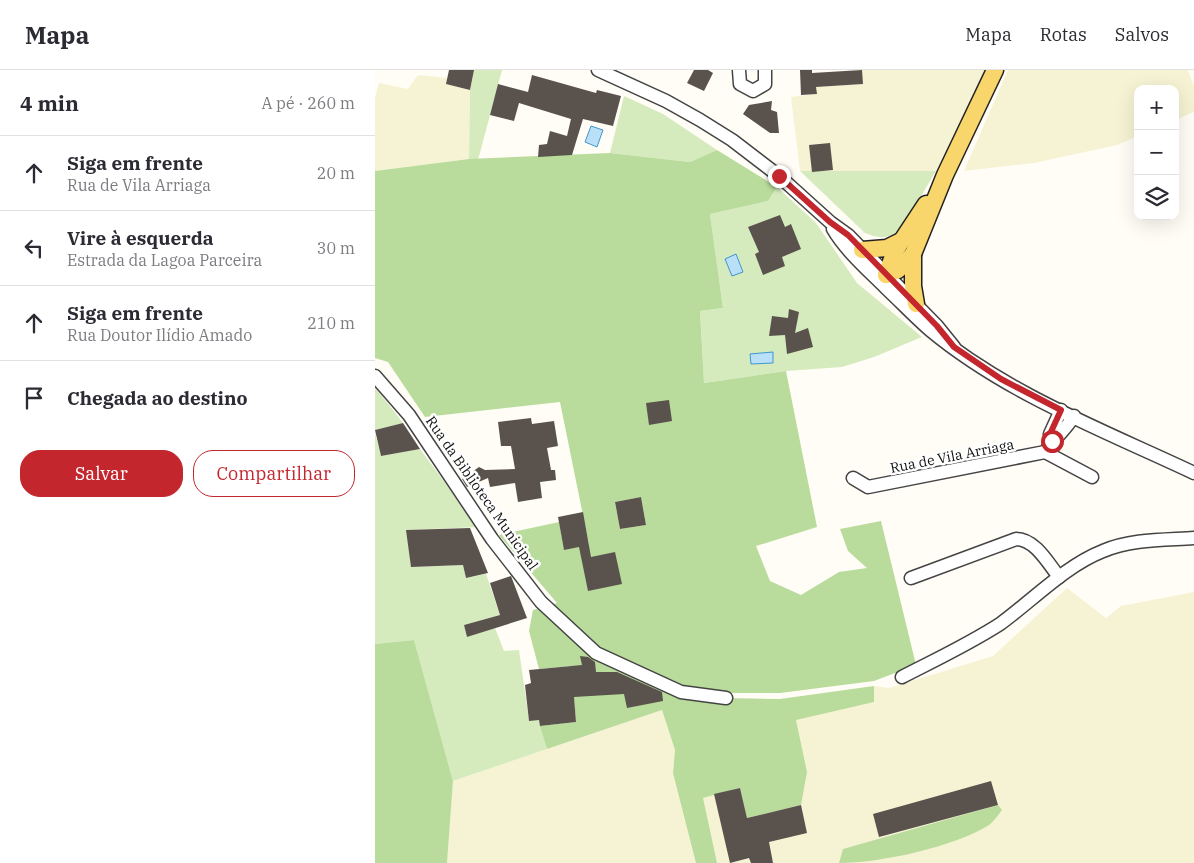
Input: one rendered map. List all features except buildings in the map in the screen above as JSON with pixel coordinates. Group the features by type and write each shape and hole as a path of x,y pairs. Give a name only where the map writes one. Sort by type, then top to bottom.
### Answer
{"main road":[{"path":"883,278 898,270 913,254 945,175 995,70"},
{"path":"883,278 901,241 945,175"},
{"path":"862,250 887,248 901,241"},
{"path":"913,254 913,286 916,304"}],"street":[{"path":"598,70 666,101 731,140 779,176 830,222 848,235 883,278 931,331 954,347 1018,389 1194,473"},
{"path":"739,70 740,84 753,91 765,84 765,70"},
{"path":"830,222 840,240 916,304 954,347"},
{"name":"Rua da Biblioteca Municipal","path":"375,376 409,414 492,539 541,602 596,653 681,692 726,698"},
{"path":"1052,441 1050,434 1061,410"},
{"path":"1074,416 1045,452 1092,477"},
{"name":"Rua de Vila Arriaga","path":"853,478 869,487 1045,452"},
{"path":"902,676 944,656 999,624 1059,577 1103,551 1137,542 1194,538"},
{"path":"911,578 1016,539 1026,539 1033,545 1059,577"}],"shaded area":[{"path":"862,70 985,70 936,171 800,171 791,97 816,94 816,87 862,84"},
{"path":"1008,70 1188,70 1194,86 1194,112 1179,118 1179,85 1134,85 1134,138 1117,145 1034,163 964,171"},
{"path":"418,75 448,78 447,84 470,90 469,159 375,171 375,98 379,83 408,89"},
{"path":"1067,588 1106,618 1121,606 1194,592 1194,863 447,863 453,781 662,710 675,750 673,773 703,798 807,772 795,719 874,702 874,686 889,688 993,656"}],"green space":[{"path":"474,70 502,70 478,160 469,159 470,90"},
{"path":"624,96 663,114 717,150 690,162 610,153"},
{"path":"717,150 777,187 768,201 710,214 723,308 700,311 704,383 786,371 817,527 756,546 770,581 801,595 839,572 867,568 848,551 840,529 881,521 916,665 874,681 780,693 726,693 686,686 677,694 726,698 780,699 874,686 874,702 796,720 807,772 801,805 747,818 740,788 703,798 717,863 696,863 673,773 675,750 662,710 547,749 540,726 576,722 571,666 539,669 529,631 533,610 557,603 499,535 559,522 564,549 589,545 560,402 425,417 388,362 375,358 375,171 469,159 610,153 690,162","holes":["641,497 646,525 620,529 615,502"]},
{"path":"800,171 936,171 900,228 891,235 876,237 865,233"},
{"path":"777,187 816,223 857,283 922,337 874,357 842,367 786,371 704,383 700,311 723,308 710,214 768,201"},
{"path":"375,387 403,423 375,430"},
{"path":"375,433 381,456 420,449 478,527 408,530 411,567 463,565 466,578 486,574 500,615 464,625 467,637 495,628 504,651 519,650 529,720 539,720 547,749 453,781 414,640 375,644"},
{"path":"414,640 453,781 447,863 375,863 375,644"},
{"path":"998,805 1002,810 989,825 957,840 895,857 839,863 843,849"}],"water":[{"path":"591,126 603,130 597,147 585,142"},
{"path":"736,254 743,272 732,276 725,259"},
{"path":"773,352 773,363 751,364 750,354"}],"route":[{"path":"779,176 806,198 830,222 848,235 937,326 954,347 1001,379 1061,410 1050,434 1052,441"}]}
